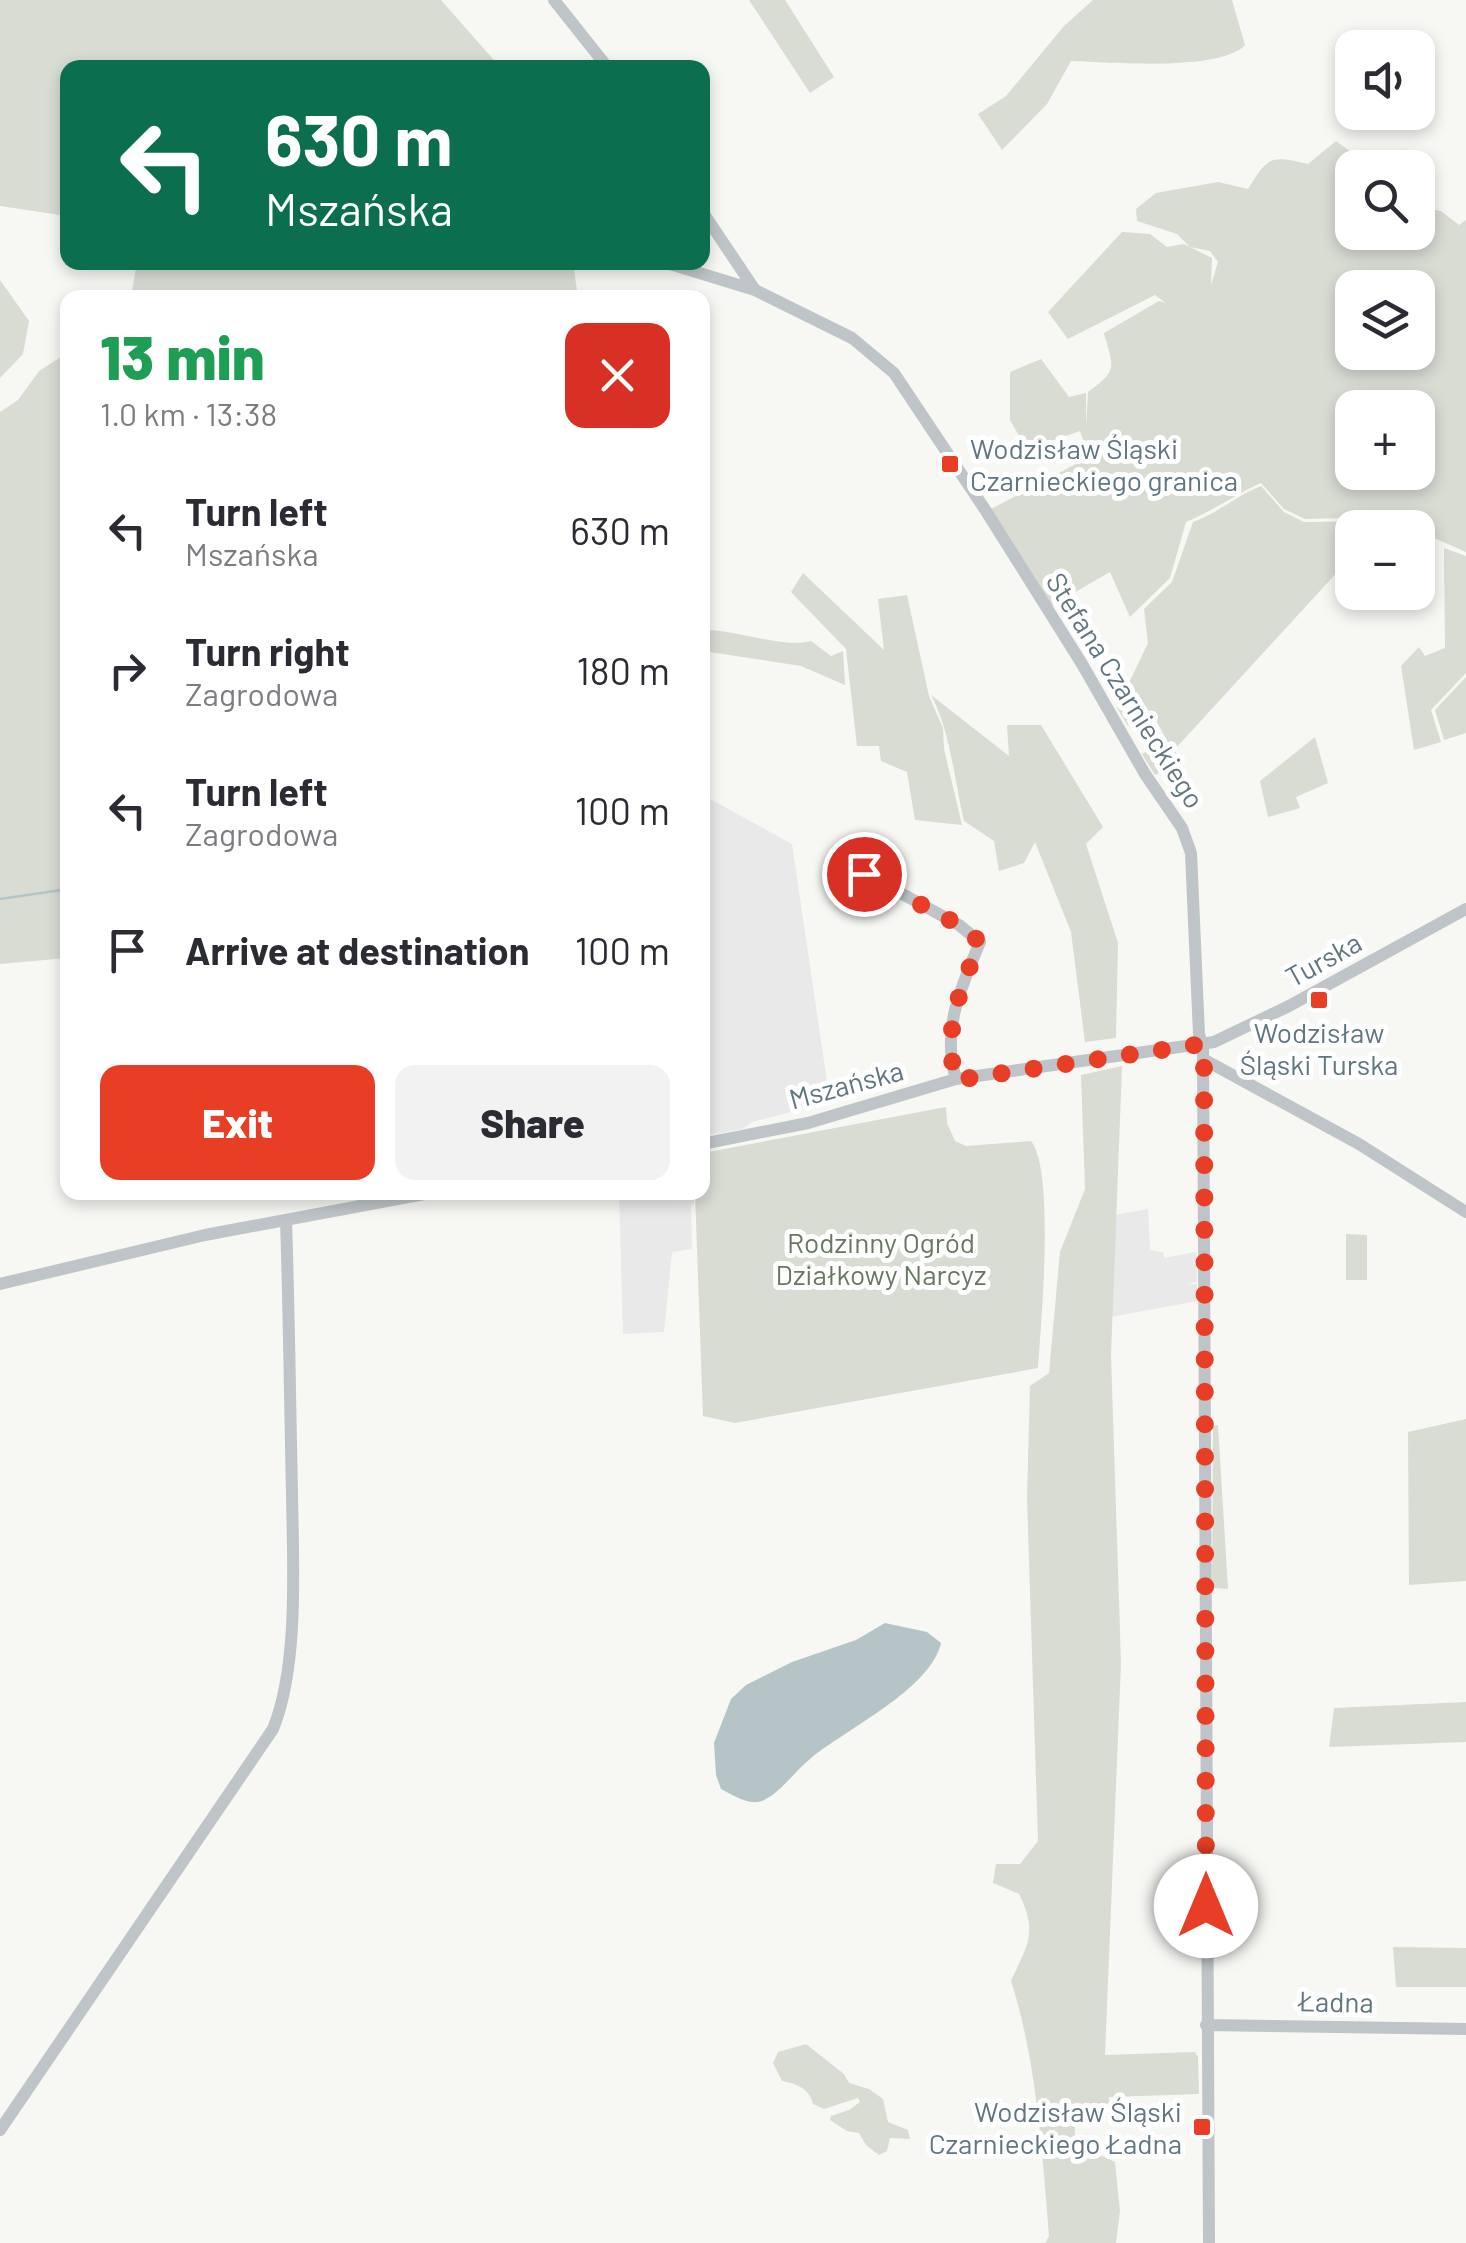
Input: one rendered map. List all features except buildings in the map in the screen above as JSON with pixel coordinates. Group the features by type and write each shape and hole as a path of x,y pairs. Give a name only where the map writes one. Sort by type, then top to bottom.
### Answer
{"street":[{"path":"554,0 602,60"},
{"path":"710,223 755,290"},
{"path":"690,270 755,290"},
{"name":"Stefana Czarnieckiego","path":"755,290 871,350 904,385 1109,708 1182,828 1190,852 1202,1052 1208,2243"},
{"path":"864,874 959,925 980,942 956,1001 949,1034 956,1080"},
{"name":"Turska","path":"1181,1048 1202,1052 1466,909"},
{"name":"Mszańska","path":"710,1142 808,1123 956,1080 1181,1048"},
{"path":"1202,1052 1466,1212"},
{"path":"0,1284 205,1235 392,1200"},
{"path":"0,2130 273,1729 280,1712 287,1674 292,1595 286,1220"},
{"name":"Ładna","path":"1206,2025 1466,2029"}],"shaded area":[{"path":"710,799 792,844 830,1102 752,1122 742,1129 710,1135"},
{"path":"619,1200 694,1200 692,1249 672,1252 664,1332 623,1334"},
{"path":"1148,1209 1150,1250 1163,1252 1164,1258 1196,1252 1197,1282 1187,1284 1197,1284 1197,1301 1111,1317 1114,1215"},
{"path":"885,1623 927,1632 941,1643 921,1677 810,1759 764,1800 747,1801 721,1789 714,1743 731,1699 746,1685 792,1662 856,1640"}],"green space":[{"path":"0,0 441,0 494,60 60,60 60,215 0,206"},
{"path":"749,0 785,0 834,77 810,93"},
{"path":"1093,0 1232,0 1245,45 1232,53 1189,62 1071,61 1047,104 1002,150 978,114 1006,96 1064,26"},
{"path":"1336,141 1348,150 1335,150 1335,250 1435,250 1435,210 1459,225 1466,220 1466,552 1435,538 1435,510 1335,510 1335,518 1305,519 1284,509 1261,483 1186,522 1170,578 1130,617 1110,572 1051,606 991,509 1089,457 1080,431 1027,450 1010,420 1010,372 1041,359 1069,397 1086,393 1086,427 1088,392 1105,378 1111,367 1104,333 1159,301 1166,303 1155,295 1068,339 1048,312 1122,232 1150,234 1167,247 1190,247 1177,234 1137,221 1136,209 1156,193 1218,182 1248,189 1266,164 1286,159 1308,164","holes":["1190,247 1210,251 1218,262 1211,285 1212,258"]},
{"path":"136,270 574,270 577,290 132,290"},
{"path":"0,280 29,321 23,354 0,378"},
{"path":"60,358 60,959 0,964 0,412 18,400 39,371"},
{"path":"1261,486 1284,512 1304,522 1335,522 1335,575 1175,749 1179,764 1155,775 1142,754 1166,739 1152,712 1128,726 1117,708 1148,643 1144,609 1172,582 1193,522"},
{"path":"1444,548 1466,556 1466,673 1431,710 1441,742 1414,750 1401,666 1419,647 1425,656 1445,648"},
{"path":"803,573 884,650 878,599 907,595 929,696 943,728 944,749 962,825 915,820 907,772 881,761 879,746 857,746 846,649 791,592"},
{"path":"710,630 786,643 811,641 831,656 843,651 845,685 801,666 710,652"},
{"path":"1466,677 1466,733 1444,740 1435,710"},
{"path":"931,695 1009,756 1007,725 1041,725 1103,827 1086,844 1118,943 1116,1038 1085,1042 1071,932 1035,842 1024,863 999,871 994,841 964,821 948,740"},
{"path":"1315,737 1328,783 1296,797 1300,808 1268,817 1260,781"},
{"path":"1122,1066 1111,1355 1121,1663 1105,2055 1195,2052 1199,2094 1109,2097 1110,2117 1075,2120 1075,2144 1115,2162 1120,2211 1116,2243 1045,2243 1049,2236 1037,2107 1027,2043 1011,1981 1026,1947 1028,1918 1019,1894 993,1883 996,1864 1020,1864 1038,1841 1027,1498 1030,1386 1049,1373 1060,1252 1085,1189 1081,1075"},
{"name":"Rodzinny Ogród Działkowy Narcyz","path":"946,1107 947,1123 955,1141 966,1146 1031,1141 1043,1183 1045,1214 1038,1368 735,1423 703,1416 695,1200 710,1200 710,1152"},
{"path":"1346,1234 1367,1235 1367,1280 1346,1280"},
{"path":"1466,1419 1466,1581 1409,1585 1408,1432"},
{"path":"1218,1425 1228,1589 1212,1588 1213,1426"},
{"path":"1466,1702 1466,1742 1329,1747 1334,1708"},
{"path":"1393,1947 1466,1948 1466,1987 1396,1987"},
{"path":"806,2044 844,2074 849,2083 869,2089 883,2099 888,2122 908,2130 910,2139 890,2138 887,2151 879,2155 859,2133 847,2131 830,2120 860,2102 858,2098 824,2109 813,2104 802,2088 782,2081 773,2063 778,2052"}],"waterway":[{"path":"0,899 60,890"}],"place":[{"name":"Wodzisław Śląski Czarnieckiego granica","path":"950,464"},
{"name":"Wodzisław Śląski Turska","path":"1319,1000"},
{"name":"Wodzisław Śląski Czarnieckiego Ładna","path":"1202,2127"}],"route":[{"path":"864,874 959,925 980,942 956,1001 949,1034 956,1080 1202,1044 1204,1049 1206,1906"}]}
